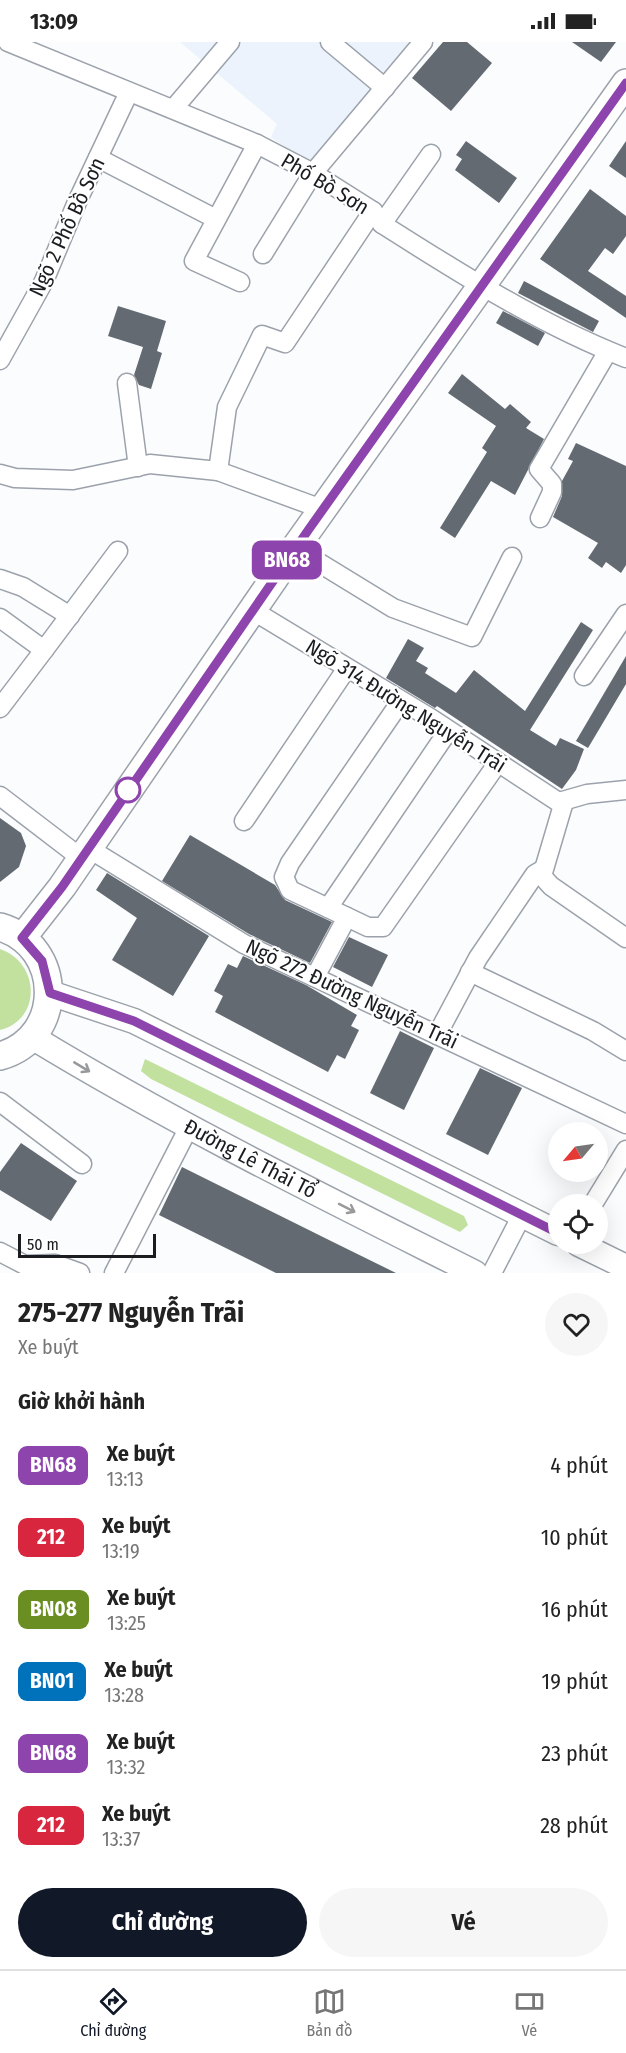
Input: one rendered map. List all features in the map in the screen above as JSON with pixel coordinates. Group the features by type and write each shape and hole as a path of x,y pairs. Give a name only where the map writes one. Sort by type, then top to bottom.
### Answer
{"highway":[{"path":"0,1056 18,1049 32,1037 45,1017 50,993 42,961 11,933 85,853 322,509 626,83"}],"main road":[{"path":"50,993 134,1021 548,1228"},
{"name":"Đường Lê Thái Tổ","path":"32,1037 120,1091 475,1273"},
{"path":"599,1254 626,1267"}],"street":[{"name":"Phố Bồ Sơn","path":"8,42 37,47 129,92 174,108 257,144 313,173 481,287 626,358"},
{"path":"174,108 230,42"},
{"path":"330,42 385,88"},
{"path":"263,254 313,173 423,42"},
{"name":"Ngõ 2 Phố Bồ Sơn","path":"0,360 44,281 129,92"},
{"path":"240,282 194,261 257,144"},
{"path":"218,471 227,407 262,335 285,343 378,217 431,154"},
{"path":"98,158 216,219"},
{"path":"540,518 552,492 552,484 539,469 608,351"},
{"path":"127,383 138,467"},
{"path":"0,474 15,478 73,480 150,464 218,471 322,509"},
{"path":"295,548 393,608 472,637 512,557"},
{"path":"0,708 118,551"},
{"path":"0,579 23,587 70,616"},
{"name":"Ngõ 314 Đường Nguyễn Trãi","path":"252,610 401,701 559,802"},
{"path":"584,676 626,614"},
{"path":"0,618 44,650"},
{"path":"244,821 347,668"},
{"path":"401,701 290,863 284,877 290,890 368,927 383,927 497,764"},
{"path":"328,908 448,731"},
{"path":"626,790 587,794 559,802 564,809 542,870 542,876 551,886 626,938"},
{"name":"Ngõ 272 Đường Nguyễn Trãi","path":"0,796 85,853 244,944 626,1124"},
{"path":"437,1035 470,972 532,878 542,870"},
{"path":"315,977 347,917"},
{"path":"470,972 593,1031 626,1051"},
{"path":"0,1102 82,1164"},
{"path":"114,1273 189,1127"},
{"path":"599,1194 626,1150"},
{"path":"492,1273 522,1215"},
{"path":"0,1252 25,1265 55,1264 80,1273"}],"shaded area":[{"path":"180,42 414,42 310,165 271,137 277,124"}],"green space":[{"path":"0,949 13,956 22,966 31,990 24,1015 14,1024 0,1030"},
{"path":"145,1059 464,1216 468,1225 460,1232 151,1079 141,1071"}],"building":[{"path":"443,42 467,42 492,63 451,111 412,78"},
{"path":"572,42 616,42 601,62"},
{"path":"466,141 517,178 499,203 455,170 462,159 456,155"},
{"path":"626,141 626,178 609,166"},
{"path":"590,189 626,216 626,236 613,254 605,248 588,271 626,296 626,318 540,259"},
{"path":"524,281 599,321 593,332 518,293"},
{"path":"118,306 166,321 157,351 162,353 151,389 139,385 134,375 143,347 108,336"},
{"path":"503,311 545,333 538,346 496,323"},
{"path":"462,374 505,409 510,404 531,422 526,428 544,439 515,495 491,481 455,538 440,528 487,452 482,448 496,426 448,393"},
{"path":"576,443 626,466 626,565 621,573 606,562 602,568 588,558 598,543 553,517 562,496 562,481 573,461 568,459"},
{"path":"581,622 593,630 530,730 556,746 560,738 584,749 576,770 562,789 437,706 435,708 386,678 408,639 424,648 416,661 428,668 425,673 456,693 474,670 525,711"},
{"path":"626,656 626,684 588,748 576,741"},
{"path":"0,818 21,833 26,846 19,867 0,882"},
{"path":"190,835 275,885 285,900 332,922 310,963 249,934 162,881"},
{"path":"107,873 209,936 173,996 112,960 137,918 96,890"},
{"path":"349,937 388,955 372,987 333,967"},
{"path":"243,956 306,985 357,1015 351,1026 359,1030 345,1059 337,1055 328,1072 215,1012 223,996 214,991 228,964 237,968"},
{"path":"400,1031 434,1048 404,1110 370,1093"},
{"path":"480,1068 522,1088 488,1155 446,1134"},
{"path":"21,1143 77,1181 51,1221 0,1190 0,1172"},
{"path":"182,1167 396,1273 276,1273 159,1215"}],"bus line":[{"name":"BN68","path":"548,1228 134,1021 50,993 47,974 40,956 22,938 62,887 309,529 626,83"}]}
